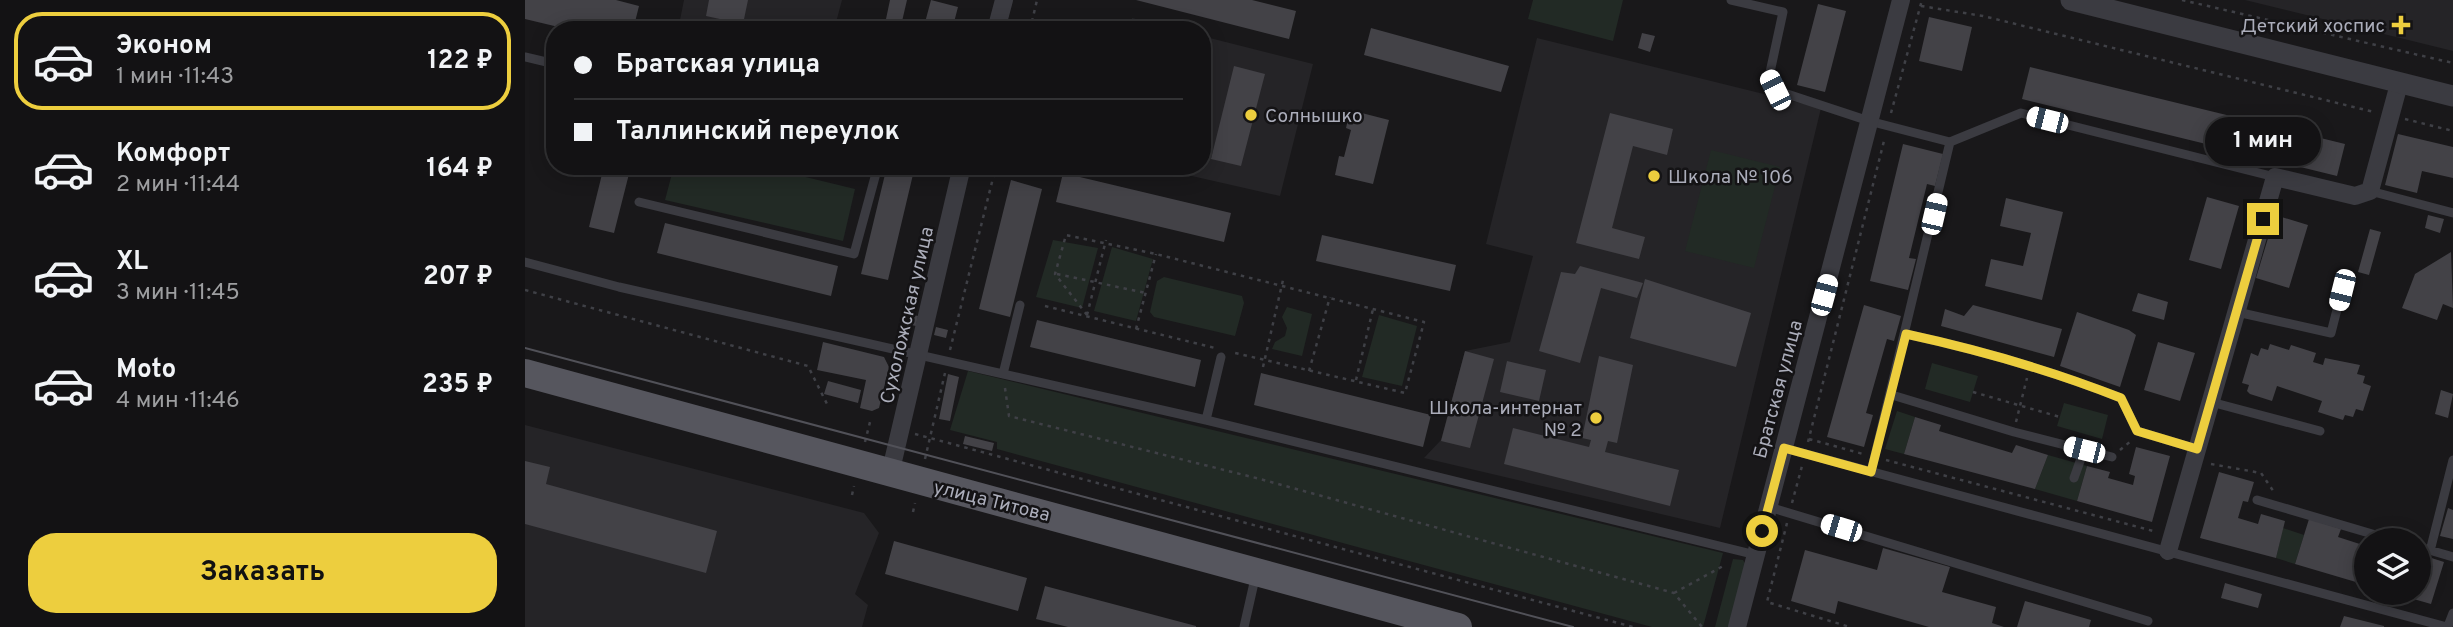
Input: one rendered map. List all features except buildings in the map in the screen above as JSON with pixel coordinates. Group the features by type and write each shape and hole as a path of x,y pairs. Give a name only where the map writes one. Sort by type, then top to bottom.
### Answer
{"main road":[{"name":"улица Титова","path":"525,373 1441,625"}],"street":[{"path":"998,21 1004,0"},
{"path":"2071,0 2453,96"},
{"name":"Братская улица","path":"1737,627 1901,1"},
{"path":"2170,544 2275,177 2355,196 2370,191 2399,84"},
{"name":"Сухоложская улица","path":"890,474 960,175"}],"lane":[{"path":"1731,0 1783,12 1769,77 1775,90 1870,121 1950,142 2021,113 2275,177"},
{"path":"525,57 546,62"},
{"path":"1871,472 1892,395 1950,142"},
{"path":"639,202 854,254 876,175"},
{"path":"2370,191 2453,213"},
{"path":"525,262 619,287 1206,420 1756,555"},
{"path":"2237,312 2331,333 2342,290"},
{"path":"1003,374 1020,305"},
{"path":"1906,334 2031,365 2121,398 2137,431 2195,455"},
{"path":"1206,420 1221,357"},
{"path":"1892,395 2014,432 2112,457"},
{"path":"2211,402 2320,431"},
{"path":"1784,448 1871,472 2170,544 2448,627 2453,613"},
{"path":"2074,478 2084,450"},
{"path":"2431,547 2453,460"},
{"path":"2257,500 2354,529"},
{"path":"1769,507 2148,621"},
{"path":"2431,551 2453,557"},
{"path":"1244,627 1256,572"}],"path":[{"path":"1032,21 1037,0"},
{"path":"1850,627 1767,601 1922,0"},
{"path":"2182,0 2453,63"},
{"path":"1901,1 1983,16 2453,131"},
{"path":"913,512 947,361 994,175"},
{"path":"1055,274 1066,235 1156,254 1424,323 1405,393"},
{"path":"1055,274 1087,315 1105,242"},
{"path":"1136,329 1156,254"},
{"path":"1055,274 1146,293"},
{"path":"1263,367 1283,280"},
{"path":"525,290 809,366 829,408"},
{"path":"1309,371 1330,297"},
{"path":"1355,382 1373,309"},
{"path":"2014,432 2031,365"},
{"path":"1003,374 1009,416 1260,479 1674,593 1702,627"},
{"path":"1973,393 2060,417"},
{"path":"2112,457 2137,431"},
{"path":"930,438 1633,627"},
{"path":"1809,439 2170,544"},
{"path":"2195,455 2260,474 2285,508"},
{"path":"1674,593 1725,565"}],"shaded area":[{"path":"684,0 842,0 836,21 680,21"},
{"path":"1533,0 1623,0 1613,41 1528,19"},
{"name":"Детский хоспис","path":"2245,0 2453,0 2453,51"},
{"name":"Солнышко","path":"1211,38 1313,64 1280,196 1188,175 1211,175"},
{"name":"Школа № 106","path":"1537,38 1821,108 1720,528 1424,458 1441,440 1465,351 1510,342 1533,256 1486,244"},
{"path":"1711,150 1780,167 1754,268 1685,251"},
{"path":"672,175 797,175 855,189 843,241 665,200"},
{"path":"1053,240 1098,248 1082,308 1036,297"},
{"path":"1112,247 1153,259 1136,321 1094,311"},
{"path":"1164,277 1242,296 1244,303 1235,336 1154,317 1150,312 1157,281"},
{"path":"1287,307 1312,314 1302,356 1272,349 1275,342 1285,336 1287,328 1282,317"},
{"path":"1379,315 1417,326 1402,386 1362,377"},
{"path":"1932,363 1978,376 1970,402 1925,389"},
{"path":"968,371 1723,553 1703,627 1652,627 997,449 997,442 950,430"},
{"path":"2064,403 2108,415 2102,439 2057,426"},
{"path":"1897,411 1915,417 1904,454 1885,449"},
{"path":"525,425 864,513 879,533 855,594 868,605 862,627 525,627"},
{"path":"2048,455 2087,466 2077,501 2035,489"},
{"path":"2283,528 2304,535 2295,564 2276,558"},
{"path":"1733,559 1743,560 1748,568 1731,627 1715,627"}],"tram line":[{"path":"525,348 1573,627"}],"place":[{"name":"Детский хоспис","path":"2401,25"},
{"name":"Солнышко","path":"1251,115"},
{"name":"Школа № 106","path":"1654,176"},
{"name":"Школа-интернат № 2","path":"1596,418"}],"route":[{"path":"1762,531 1784,448 1871,472 1906,334 1971,348 2052,371 2121,398 2137,431 2197,449 2263,219"}]}
